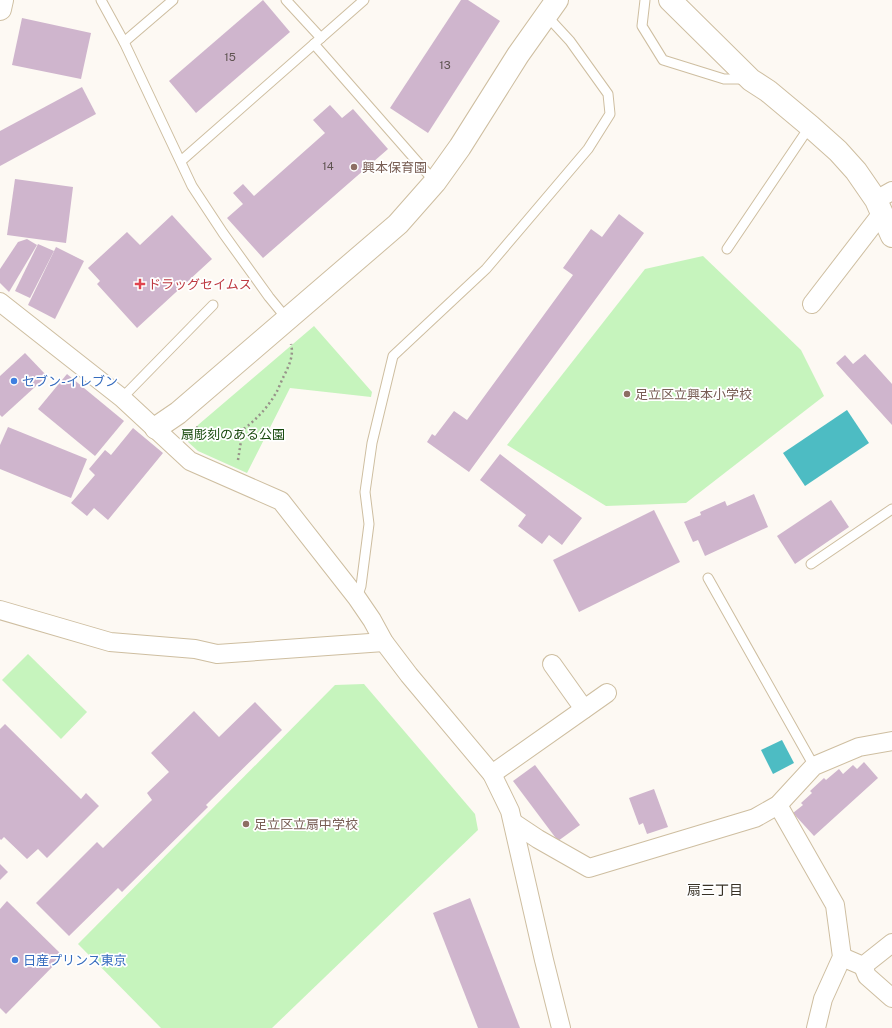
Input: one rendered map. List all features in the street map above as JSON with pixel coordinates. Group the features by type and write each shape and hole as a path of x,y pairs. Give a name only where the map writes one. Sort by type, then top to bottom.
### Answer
{"street":[{"path":"0,9 2,0"},
{"path":"679,6 751,80 768,91 838,151 883,201 892,236"},
{"path":"156,428 178,413 398,224 435,182 460,147 518,54 552,8"},
{"path":"812,304 883,201"},
{"path":"0,302 122,398 190,460 281,502 356,598 372,620 384,642 409,675 492,774 510,811 561,1028"},
{"path":"0,610 110,642 195,649 217,654 384,642"},
{"path":"552,664 584,709"},
{"path":"492,774 607,693"},
{"path":"514,824 589,868 755,818 778,805 814,766 859,746 892,741"},
{"path":"778,805 835,905 842,957 823,999 816,1028"},
{"path":"863,966 892,943"},
{"path":"842,957 863,966 867,976 892,998"}],"lane":[{"path":"101,0 124,42 192,186 223,233 269,297 287,319"},
{"path":"124,42 173,0"},
{"path":"286,0 317,41 435,182"},
{"path":"181,161 364,0"},
{"path":"645,0 642,26 663,60 724,79 751,80"},
{"path":"356,598 361,586 369,524 365,492 372,443 393,356 486,269 588,148 610,114 608,94 570,41 552,8"},
{"path":"727,249 810,126"},
{"path":"122,398 213,305"},
{"path":"811,564 892,509"},
{"path":"708,578 814,766"}],"path":[{"path":"192,424 210,434 238,433 250,426 276,393 291,361 293,349 291,342"},
{"path":"237,465 240,456 241,441 238,433"}],"green space":[{"path":"703,256 801,350 824,396 686,503 606,506 507,445 645,269"},
{"name":"扇彫刻のある公園","path":"314,326 372,392 371,397 290,388 247,473 198,451 188,442 198,425"},
{"path":"28,654 87,712 61,739 2,680"},
{"path":"364,684 475,814 478,830 272,1028 161,1028 78,944 335,685"}],"water":[{"path":"847,410 869,443 805,486 783,453"},
{"path":"782,740 794,763 773,774 761,750"}],"building":[{"path":"263,0 290,32 196,113 169,81"},
{"path":"461,0 468,0 500,21 428,133 390,108"},
{"path":"22,18 91,33 81,79 12,65"},
{"path":"82,87 96,114 0,166 0,131"},
{"path":"330,105 342,118 353,109 388,149 263,258 227,218 243,204 233,193 243,184 254,196 325,133 313,120"},
{"path":"15,179 73,187 66,243 7,235"},
{"path":"619,214 644,233 469,472 427,442 432,434 435,436 454,411 467,420 573,275 563,268 591,229 602,237"},
{"path":"172,215 212,259 137,328 97,284 100,281 88,268 127,232 140,245"},
{"path":"27,239 37,245 9,292 0,283 0,269 18,242"},
{"path":"38,244 54,251 30,298 15,291"},
{"path":"56,247 84,261 55,319 28,305"},
{"path":"25,353 47,376 2,417 0,415 0,376"},
{"path":"865,354 892,384 892,425 836,363 845,355 853,364"},
{"path":"67,374 124,421 95,456 38,409"},
{"path":"8,427 87,459 71,498 0,469 0,445"},
{"path":"133,428 163,453 108,520 94,508 87,516 71,503 95,475 89,469 105,450 111,455"},
{"path":"500,454 582,518 562,545 549,535 542,544 518,526 526,515 480,480"},
{"path":"754,494 768,527 705,556 698,540 693,542 684,522 701,515 700,512 725,501 727,506"},
{"path":"831,500 849,527 795,564 777,536"},
{"path":"654,510 680,562 579,612 553,560"},
{"path":"255,702 282,730 206,805 208,807 122,892 118,888 69,936 36,903 97,842 103,848 152,800 147,793 169,772 151,753 194,711 219,737"},
{"path":"5,724 81,799 86,793 99,806 47,858 38,849 27,859 4,837 1,840 0,839 0,729"},
{"path":"864,762 878,778 814,836 793,813 803,805 801,803 812,793 810,791 824,778 826,780 839,769 843,774 853,765 857,769"},
{"path":"535,765 580,825 558,841 513,781"},
{"path":"654,789 668,827 647,834 643,823 639,825 629,798"},
{"path":"0,864 8,872 0,880"},
{"path":"470,898 520,1028 478,1028 433,913"},
{"path":"7,901 63,956 6,1014 0,1008 0,909"}],"place":[{"name":"興本保育園","path":"354,167"},
{"name":"ドラッグセイムス","path":"140,284"},
{"name":"セブン-イレブン","path":"14,381"},
{"name":"足立区立興本小学校","path":"627,394"},
{"name":"足立区立扇中学校","path":"246,824"},
{"name":"日産プリンス東京","path":"15,960"}],"district":[{"name":"扇三丁目","path":"715,890"}]}
